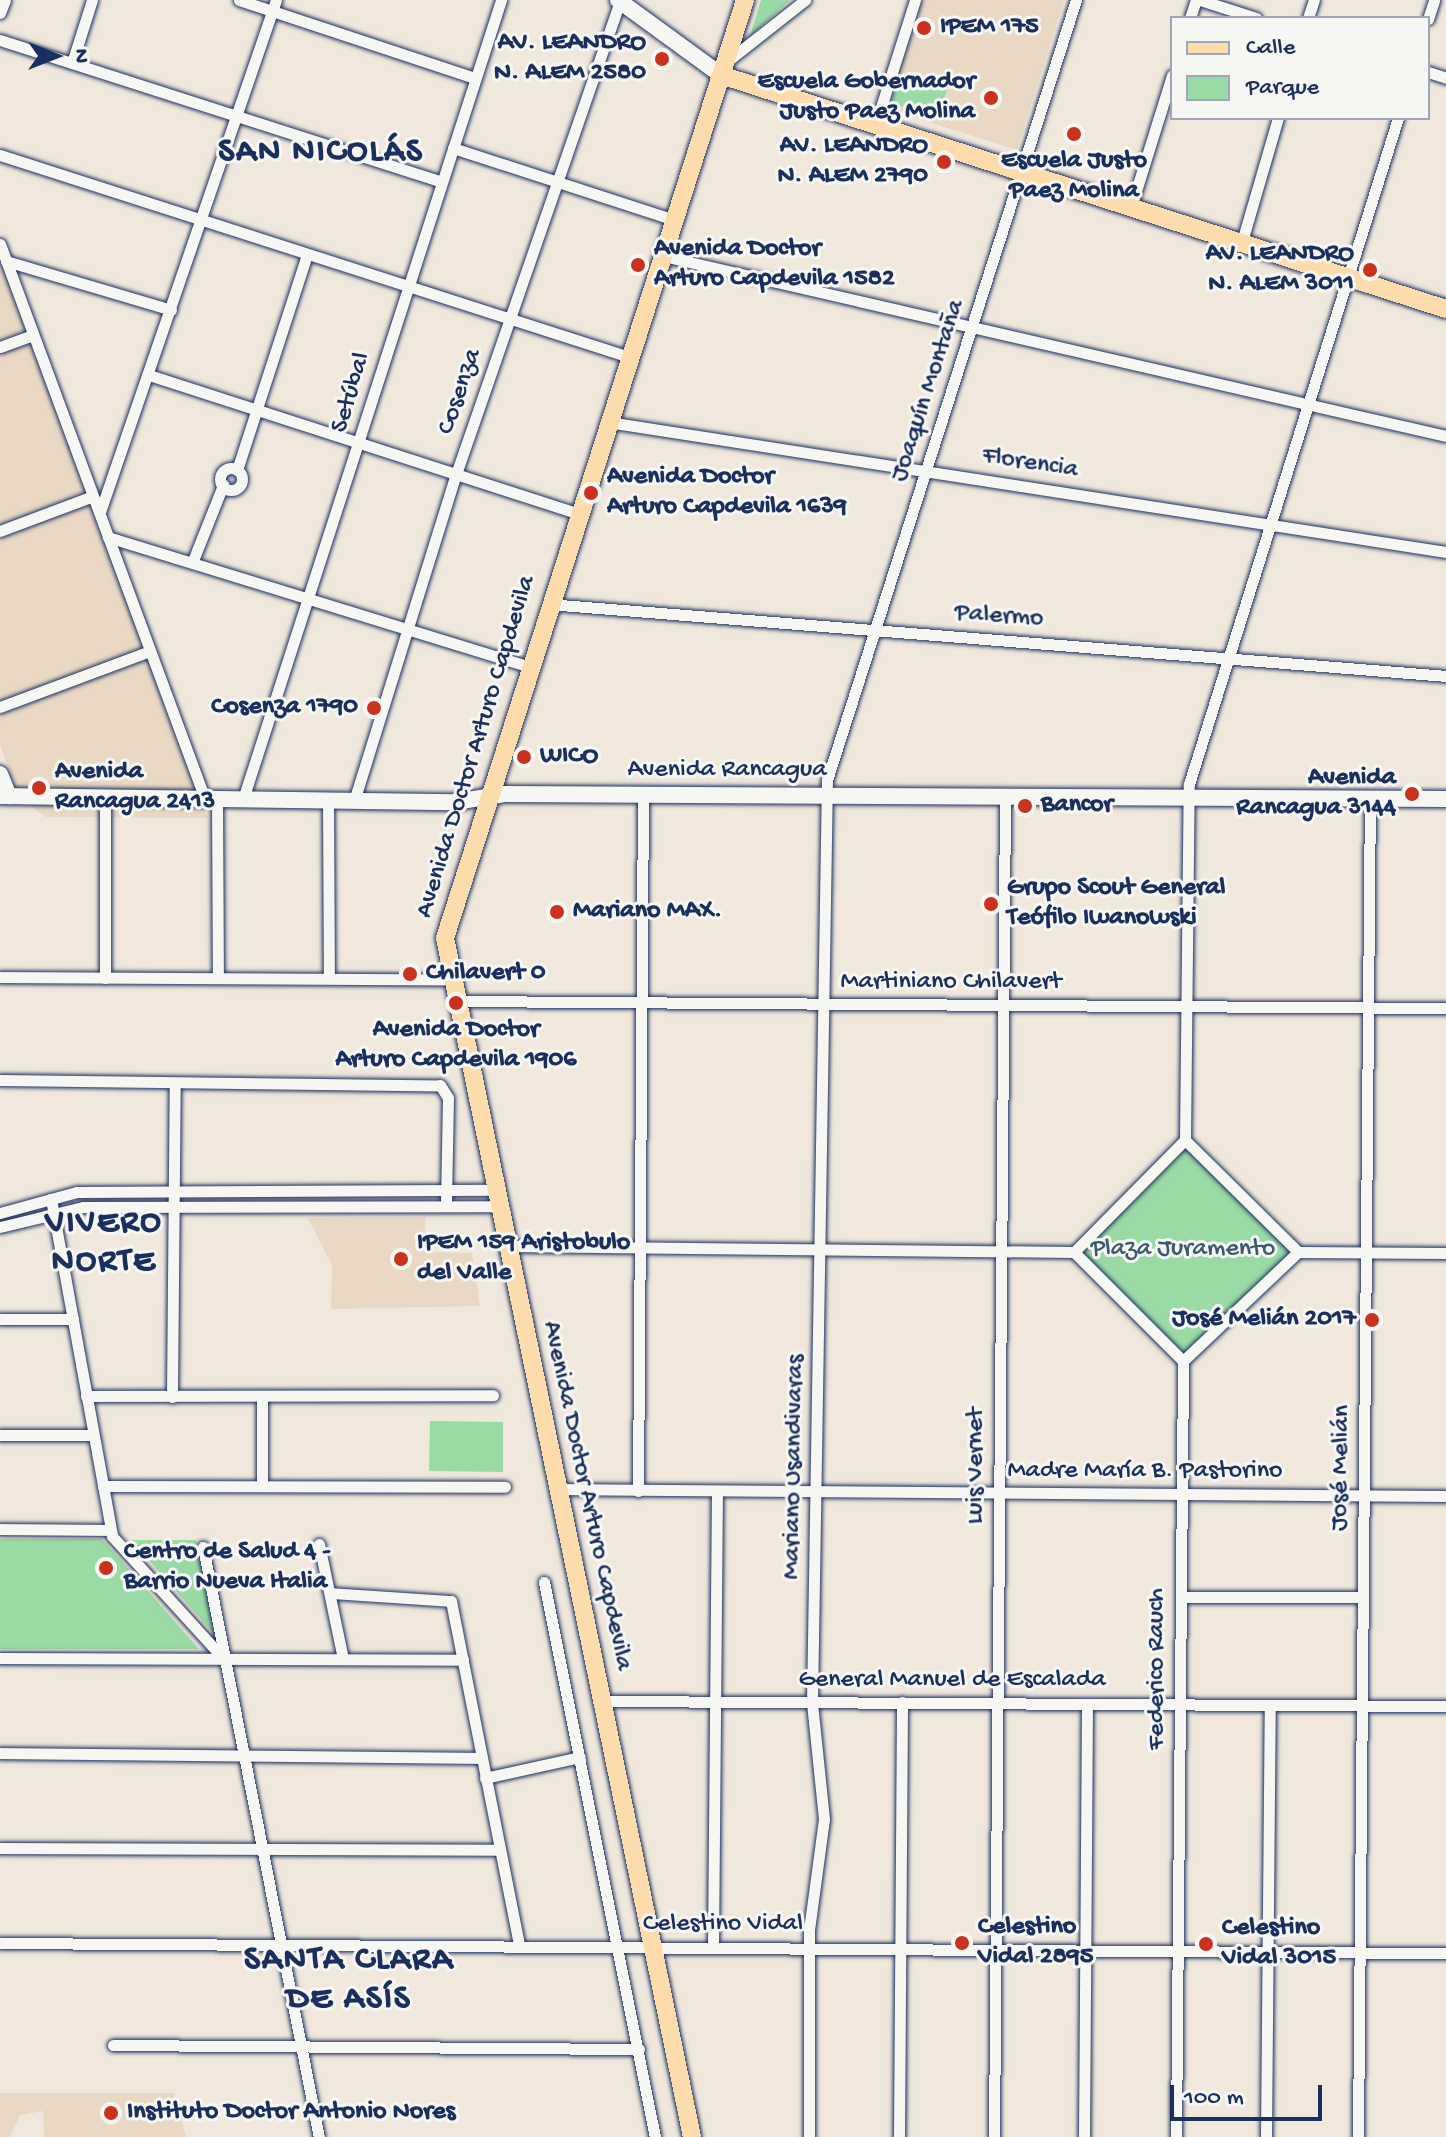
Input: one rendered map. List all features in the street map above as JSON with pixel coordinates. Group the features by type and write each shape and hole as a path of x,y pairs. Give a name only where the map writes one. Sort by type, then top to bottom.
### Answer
{"main road":[{"name":"Avenida Doctor Arturo Capdevila","path":"692,2137 450,979 446,928 485,796 745,0"},
{"path":"619,1 723,69 1241,245 1446,309"},
{"name":"Avenida Rancagua","path":"2,786 105,798 328,801 643,794 1446,799"}],"street":[{"path":"0,13 5,0"},
{"path":"72,63 92,0"},
{"path":"239,0 274,5 475,78"},
{"name":"Setúbal","path":"243,799 501,0"},
{"path":"723,69 805,0"},
{"path":"876,123 915,0"},
{"name":"Joaquín Montaña","path":"825,796 874,630 1076,0"},
{"path":"1198,0 1250,16"},
{"name":"Cosenza","path":"354,801 456,474 619,1"},
{"path":"100,512 274,5"},
{"path":"0,40 441,182"},
{"path":"1131,207 1170,81"},
{"path":"1241,245 1277,120"},
{"path":"1074,1252 1185,1140 1187,797 1397,120"},
{"path":"453,148 675,220"},
{"path":"0,155 629,357"},
{"path":"0,244 150,651 211,799 218,978"},
{"path":"194,558 223,485 238,487 237,470 307,254"},
{"path":"663,256 974,325 1446,436"},
{"path":"6,261 171,310"},
{"path":"0,347 33,335"},
{"path":"149,375 577,513"},
{"name":"Florencia","path":"608,422 1446,552"},
{"path":"0,531 93,496"},
{"path":"108,537 194,558 527,666"},
{"name":"Palermo","path":"548,604 1446,676"},
{"path":"0,707 150,651"},
{"path":"638,1491 643,794"},
{"name":"Mariano Usandivaras","path":"809,2137 809,1948 824,1819 812,1702 821,1248 825,796"},
{"name":"Luis Vernet","path":"994,2137 1005,796"},
{"path":"105,798 105,978"},
{"name":"José Melián","path":"1358,2137 1370,799"},
{"path":"328,801 329,978"},
{"path":"0,977 450,979"},
{"name":"Martiniano Chilavert","path":"456,1001 1446,1008"},
{"path":"0,1080 444,1088 446,1205"},
{"path":"172,1397 175,1083"},
{"path":"1185,1140 1298,1252"},
{"path":"0,1213 77,1192 446,1192 496,1198"},
{"path":"0,1227 83,1207 446,1205 496,1198"},
{"path":"51,1199 110,1530 224,1658"},
{"path":"507,1246 1074,1252 1183,1361 1298,1252 1446,1253"},
{"path":"0,1319 73,1319"},
{"name":"Federico Rauch","path":"1176,2137 1183,1361"},
{"path":"86,1396 493,1395"},
{"path":"262,1397 262,1486"},
{"path":"0,1435 93,1435"},
{"path":"103,1486 505,1487"},
{"name":"Madre María B. Pastorino","path":"557,1489 1446,1496"},
{"path":"713,1947 717,1491"},
{"path":"0,1529 110,1530"},
{"path":"319,1544 343,1659"},
{"path":"203,1547 319,2137"},
{"path":"544,1582 655,2137"},
{"path":"330,1593 446,1596 463,1660 519,1946"},
{"path":"1181,1597 1363,1597"},
{"path":"0,1658 463,1660"},
{"name":"General Manuel de Escalada","path":"602,1701 1446,1706"},
{"path":"899,2137 902,1702"},
{"path":"1084,2137 1087,1704"},
{"path":"1266,2137 1270,1705"},
{"path":"0,1753 482,1758"},
{"path":"485,1778 580,1757"},
{"path":"0,1848 499,1850"},
{"name":"Celestino Vidal","path":"0,1943 1446,1953"},
{"path":"113,2045 639,2049"}],"shaded area":[{"name":"Escuela Gobernador Justo Paez Molina","path":"921,0 1064,0 1017,150 894,111 889,101"},
{"path":"0,253 208,818 46,817 19,797 0,745"},
{"name":"IPEM 159 Aristobulo del Valle","path":"425,1217 426,1252 472,1253 480,1306 331,1309 332,1265 308,1218"},
{"name":"Instituto Doctor Antonio Nores","path":"0,2093 174,2093 186,2137 44,2137 43,2111 20,2115 10,2137 0,2137"}],"green space":[{"path":"761,0 790,0 750,36"},
{"path":"900,75 947,90 938,118 891,103"},
{"name":"Plaza Juramento","path":"1185,1140 1298,1252 1183,1361 1076,1258 1077,1244"},
{"path":"430,1421 503,1422 503,1472 429,1471"},
{"path":"0,1539 102,1539 199,1649 0,1649"},
{"path":"131,1540 196,1540 215,1635"}],"place":[{"name":"IPEM 175","path":"924,28"},
{"name":"AV. LEANDRO N. ALEM 2580","path":"662,59"},
{"name":"Escuela Gobernador Justo Paez Molina","path":"991,98"},
{"name":"Escuela Justo Paez Molina","path":"1074,134"},
{"name":"AV. LEANDRO N. ALEM 2790","path":"944,162"},
{"name":"Avenida Doctor Arturo Capdevila 1582","path":"638,265"},
{"name":"AV. LEANDRO N. ALEM 3011","path":"1370,270"},
{"name":"Avenida Doctor Arturo Capdevila 1639","path":"591,493"},
{"name":"Cosenza 1790","path":"374,708"},
{"name":"WICO","path":"524,757"},
{"name":"Avenida Rancagua 2413","path":"39,788"},
{"name":"Avenida Rancagua 3144","path":"1412,794"},
{"name":"Bancor","path":"1025,806"},
{"name":"Grupo Scout General Teófilo Iwanowski","path":"991,904"},
{"name":"Mariano MAX.","path":"557,912"},
{"name":"Chilavert 0","path":"410,974"},
{"name":"Avenida Doctor Arturo Capdevila 1906","path":"456,1003"},
{"name":"IPEM 159 Aristobulo del Valle","path":"401,1259"},
{"name":"José Melián 2017","path":"1372,1320"},
{"name":"Centro de Salud 4 - Barrio Nueva Italia","path":"106,1568"},
{"name":"Celestino Vidal 2895","path":"962,1943"},
{"name":"Celestino Vidal 3015","path":"1206,1944"},
{"name":"Instituto Doctor Antonio Nores","path":"111,2113"}],"district":[{"name":"SAN NICOLÁS","path":"321,154"},
{"name":"VIVERO NORTE","path":"104,1244"},
{"name":"SANTA CLARA DE ASÍS","path":"349,1980"}]}
